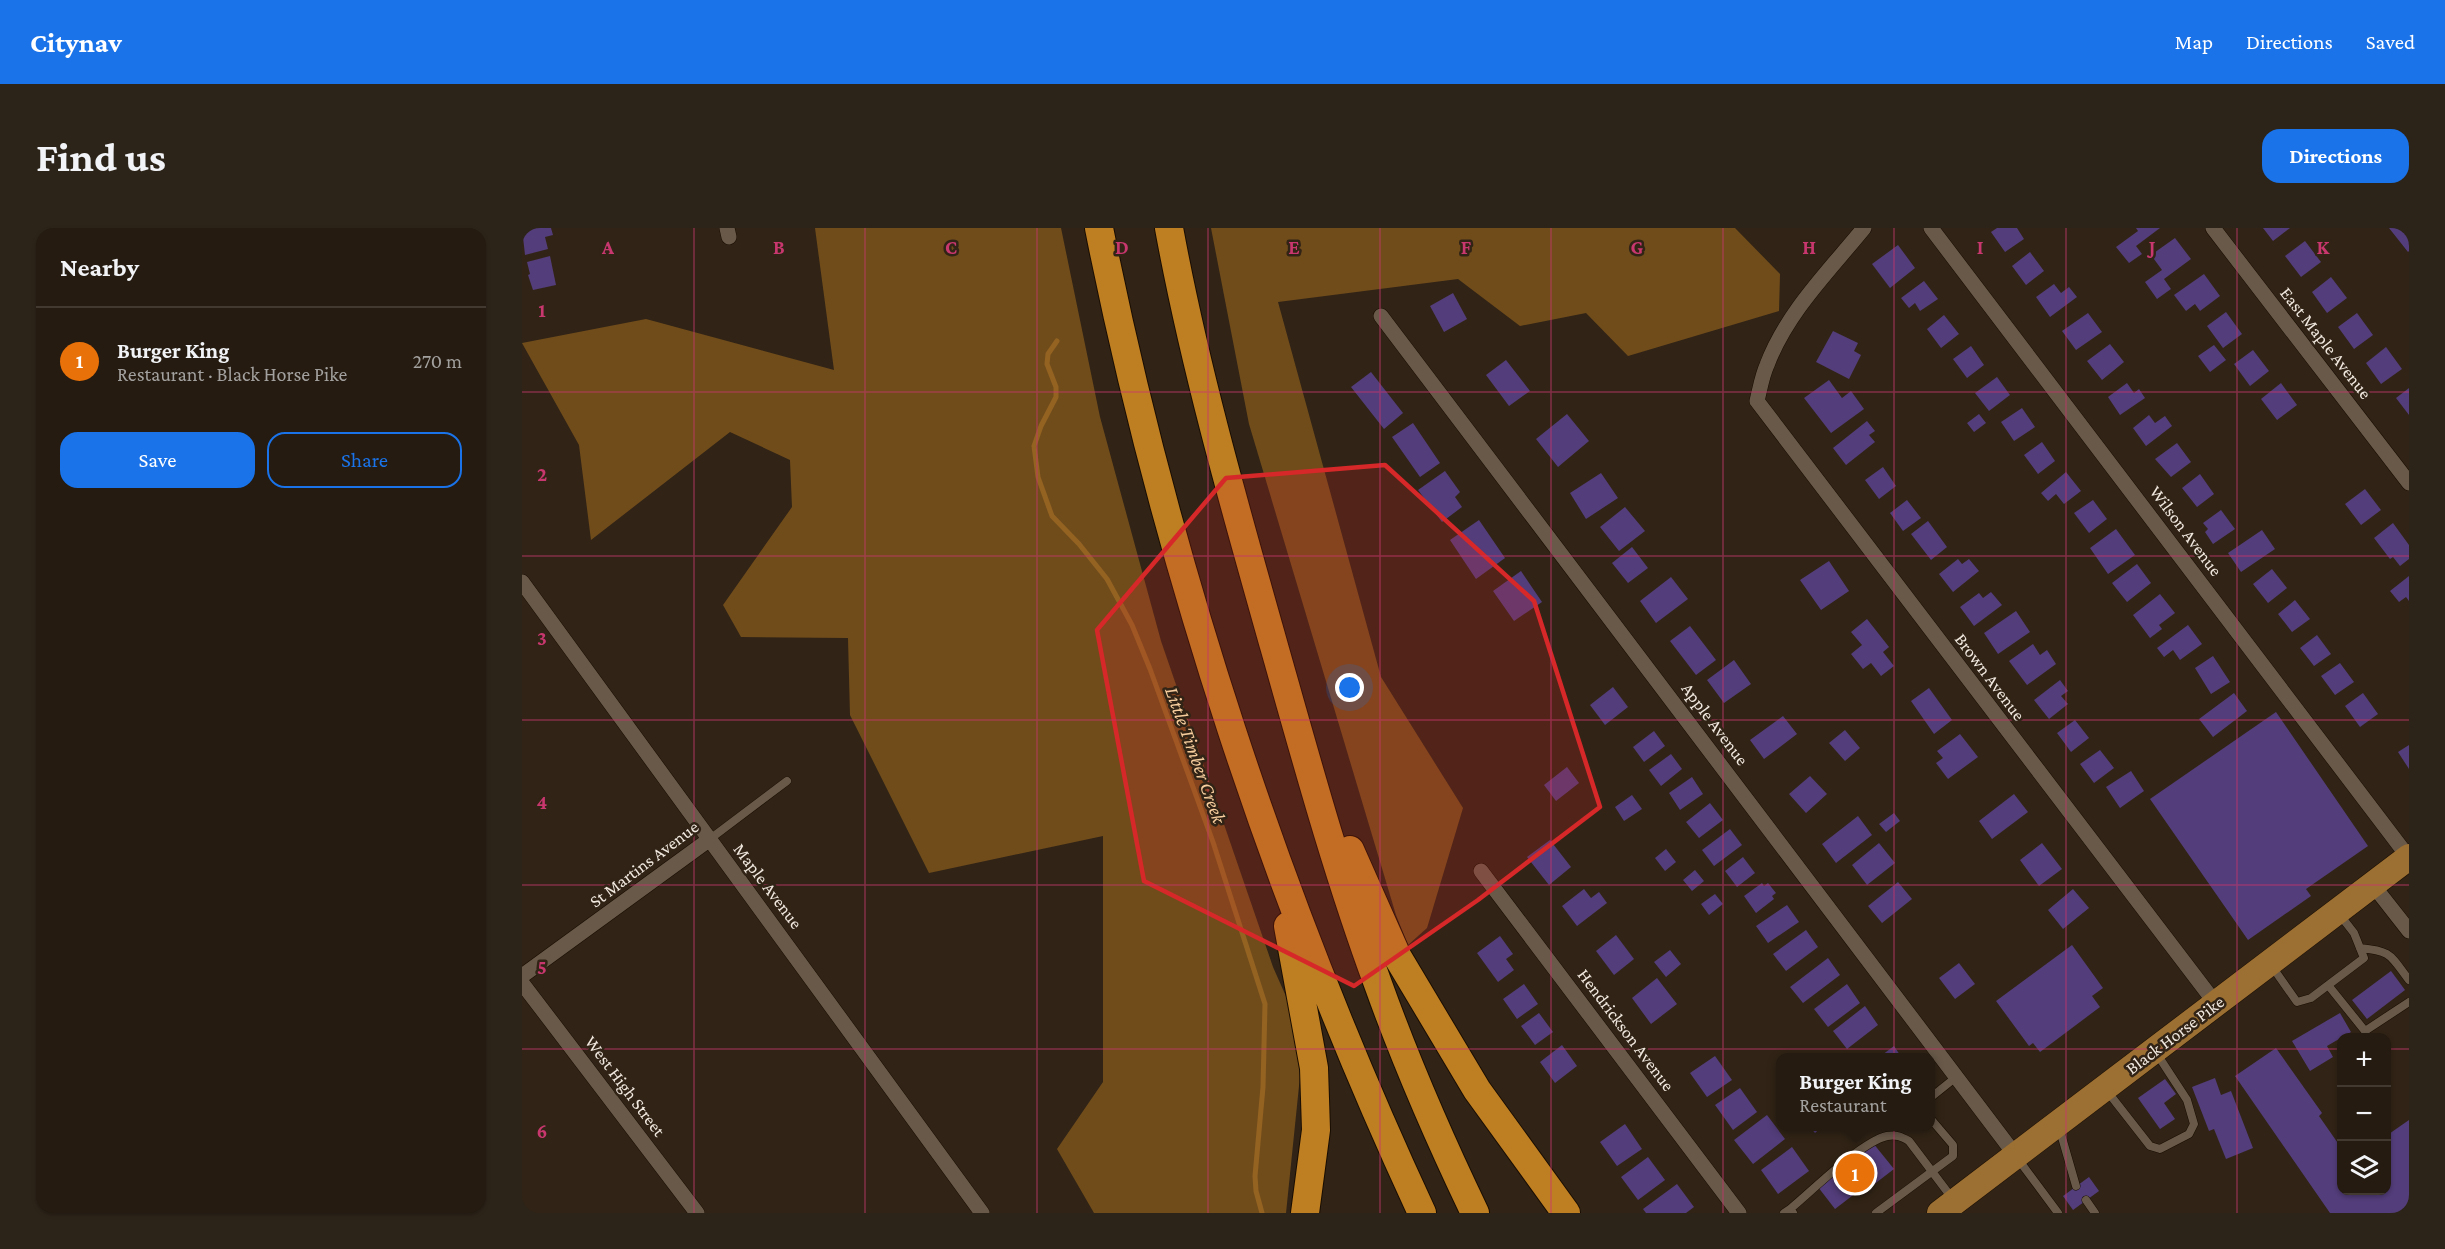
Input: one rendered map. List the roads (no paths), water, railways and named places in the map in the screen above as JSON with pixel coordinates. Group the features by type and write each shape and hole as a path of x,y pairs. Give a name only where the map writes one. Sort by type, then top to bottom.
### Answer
{"highway":[{"path":"1099,228 1116,311 1158,480 1204,645 1276,856 1331,1001 1384,1133 1422,1213"},
{"path":"1169,228 1180,291 1245,549 1318,803 1377,983 1423,1098 1475,1213"},
{"path":"1318,803 1354,856 1397,956 1477,1090 1566,1213"},
{"path":"1276,856 1314,1068 1316,1130 1305,1213"}],"main road":[{"name":"Black Horse Pike","path":"1947,1207 2409,857"}],"street":[{"name":"Brown Avenue","path":"1864,228 1799,306 1782,333 1766,366 1757,401 2216,1004"},
{"name":"Wilson Avenue","path":"1931,228 2409,857"},
{"name":"East Maple Avenue","path":"2213,228 2409,483"},
{"name":"Apple Avenue","path":"1381,316 2016,1156"},
{"name":"Maple Avenue","path":"522,582 982,1213"},
{"name":"St Martins Avenue","path":"522,976 710,840"},
{"name":"Hendrickson Avenue","path":"1481,871 1739,1213"},
{"path":"2373,885 2409,932"},
{"name":"West High Street","path":"522,983 697,1213"}],"lane":[{"name":"St Martins Avenue","path":"710,840 787,781"},
{"path":"2270,964 2297,1002 2311,998 2364,958 2354,933 2338,912"},
{"path":"2360,948 2384,951 2389,954 2409,980"},
{"path":"2328,985 2365,1031 2409,1002"},
{"path":"2105,1088 2150,1146 2160,1149 2189,1134 2194,1124 2187,1100 2155,1050"},
{"path":"1935,1094 1955,1078"},
{"path":"1876,1213 1953,1156 1953,1145 1935,1124"},
{"path":"2058,1124 2076,1186"},
{"path":"1789,1212 1870,1142 1889,1135 1899,1135 1909,1141 1933,1170 1947,1207"},
{"path":"2016,1156 2058,1213"},
{"path":"2086,1200 2095,1213"}],"waterway":[{"name":"Little Timber Creek","path":"1057,341 1048,354 1047,364 1056,387 1056,397 1041,426 1034,446 1038,477 1052,516 1079,544 1107,579 1132,625 1213,842 1265,1004 1263,1087 1255,1176 1256,1191 1262,1213"}],"place":[{"name":"Burger King","path":"1855,1173"}]}
